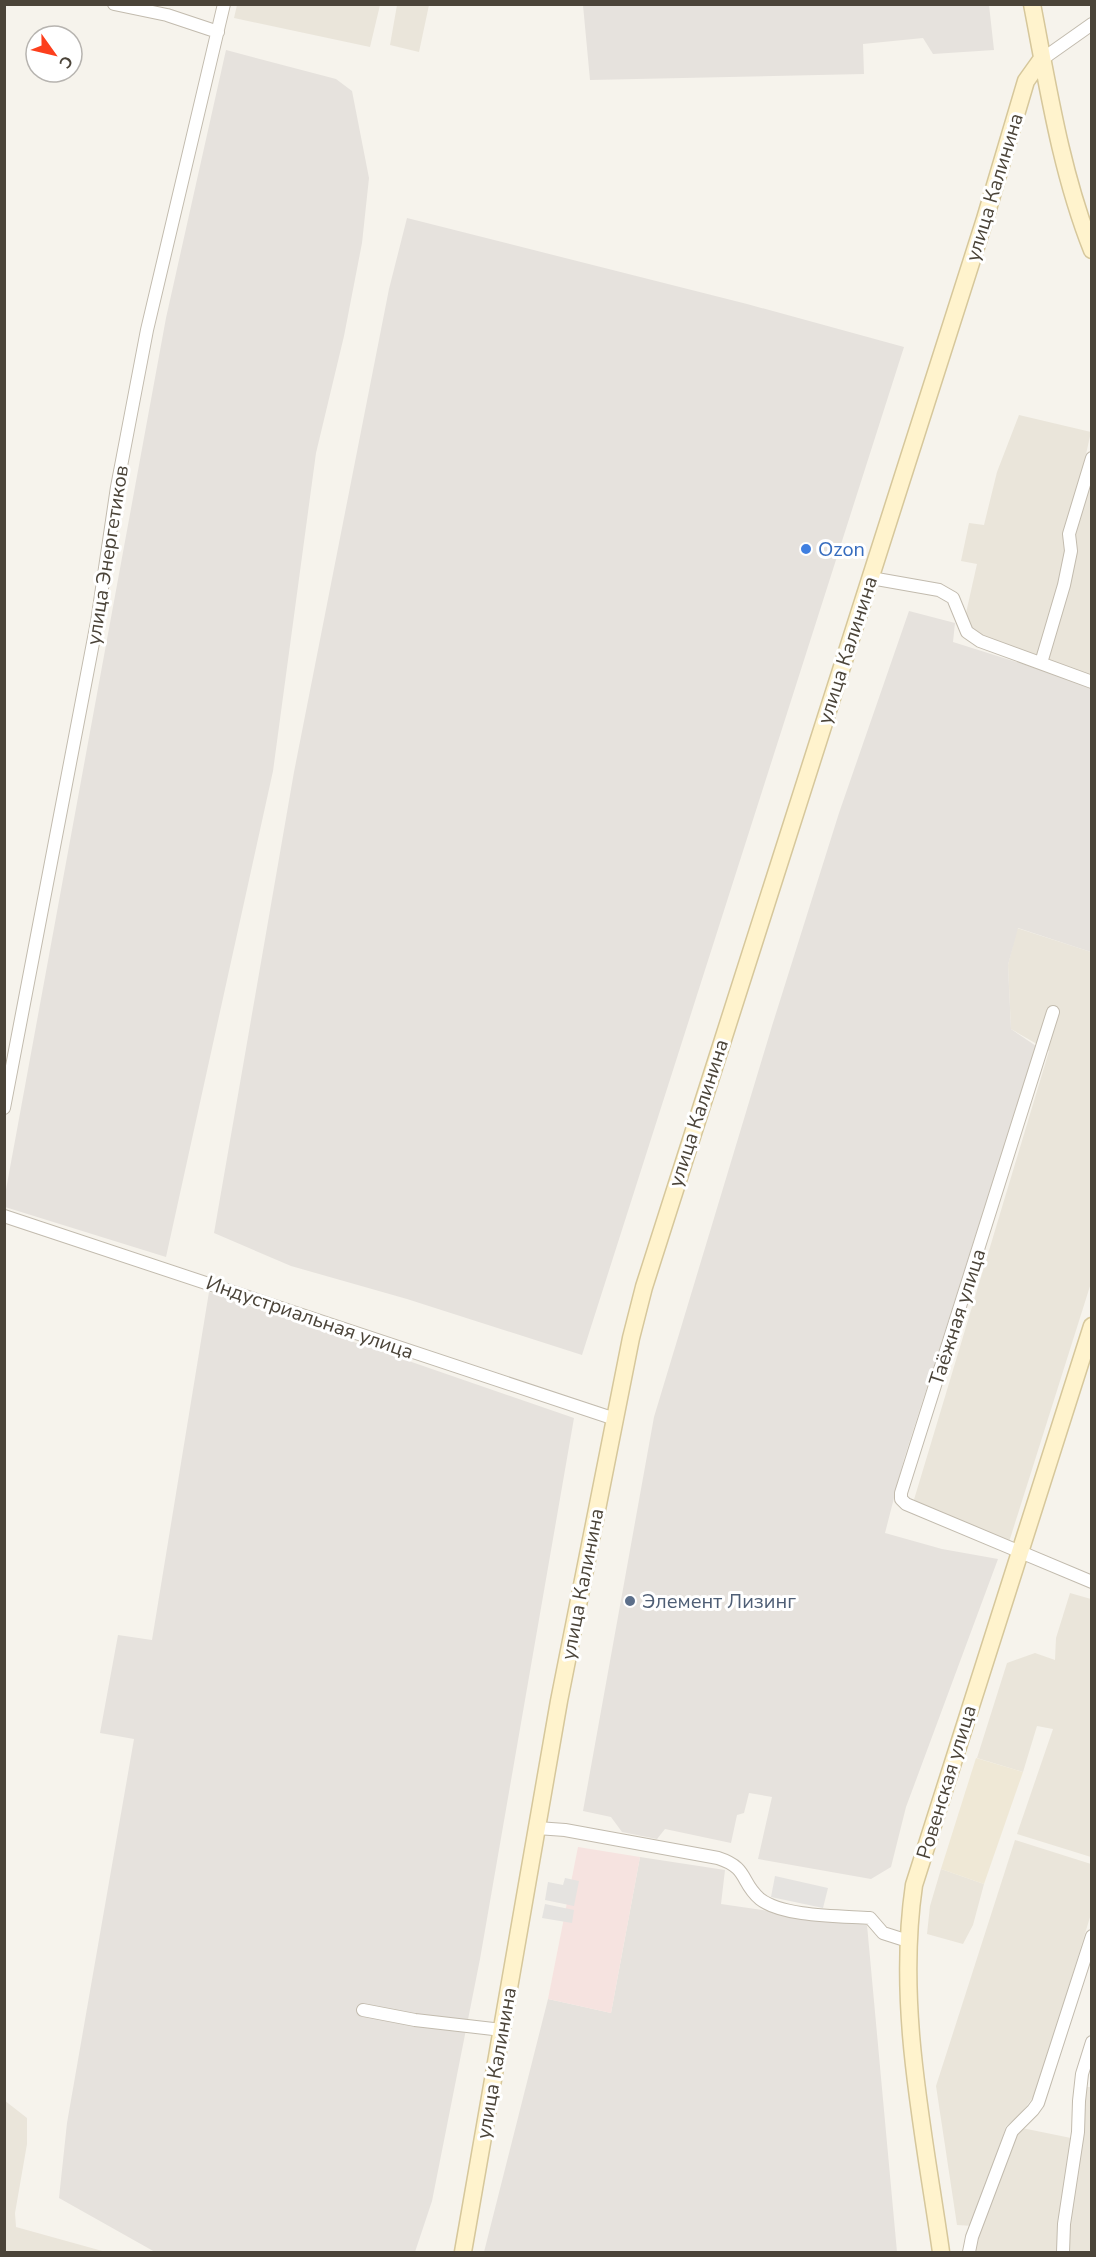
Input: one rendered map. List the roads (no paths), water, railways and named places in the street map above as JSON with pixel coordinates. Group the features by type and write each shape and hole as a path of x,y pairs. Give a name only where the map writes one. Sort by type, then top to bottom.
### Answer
{"main road":[{"path":"1032,4 1041,60 1070,187 1092,250"},
{"name":"улица Калинина","path":"463,2253 559,1701 631,1338 666,1212 871,578 1026,81 1041,60"},
{"name":"Ровенская улица","path":"941,2253 912,2046 908,1941 914,1885 1018,1551 1092,1326"}],"street":[{"path":"114,4 167,15 218,32"},
{"name":"улица Энергетиков","path":"4,1108 97,621 117,487 147,330 224,4"},
{"path":"1041,60 1092,24"},
{"path":"1041,663 1064,585 1071,551 1069,534 1092,458"},
{"path":"871,578 939,590 953,598 966,632 980,641 1092,682"},
{"name":"Таёжная улица","path":"1053,1012 901,1499 906,1504 1092,1582"},
{"name":"Индустриальная улица","path":"4,1216 615,1419"},
{"path":"537,1828 565,1830 718,1858 731,1862 742,1873 750,1888 761,1900 775,1906 820,1916 870,1918 883,1933 908,1941"},
{"path":"969,2253 972,2237 1012,2132 1038,2103 1092,1936"},
{"path":"363,2010 502,2030"},
{"path":"1063,2253 1064,2224 1078,2132 1082,2074 1092,2042"}],"place":[{"name":"Ozon","path":"806,549"},
{"name":"Элемент Лизинг","path":"630,1601"}]}
